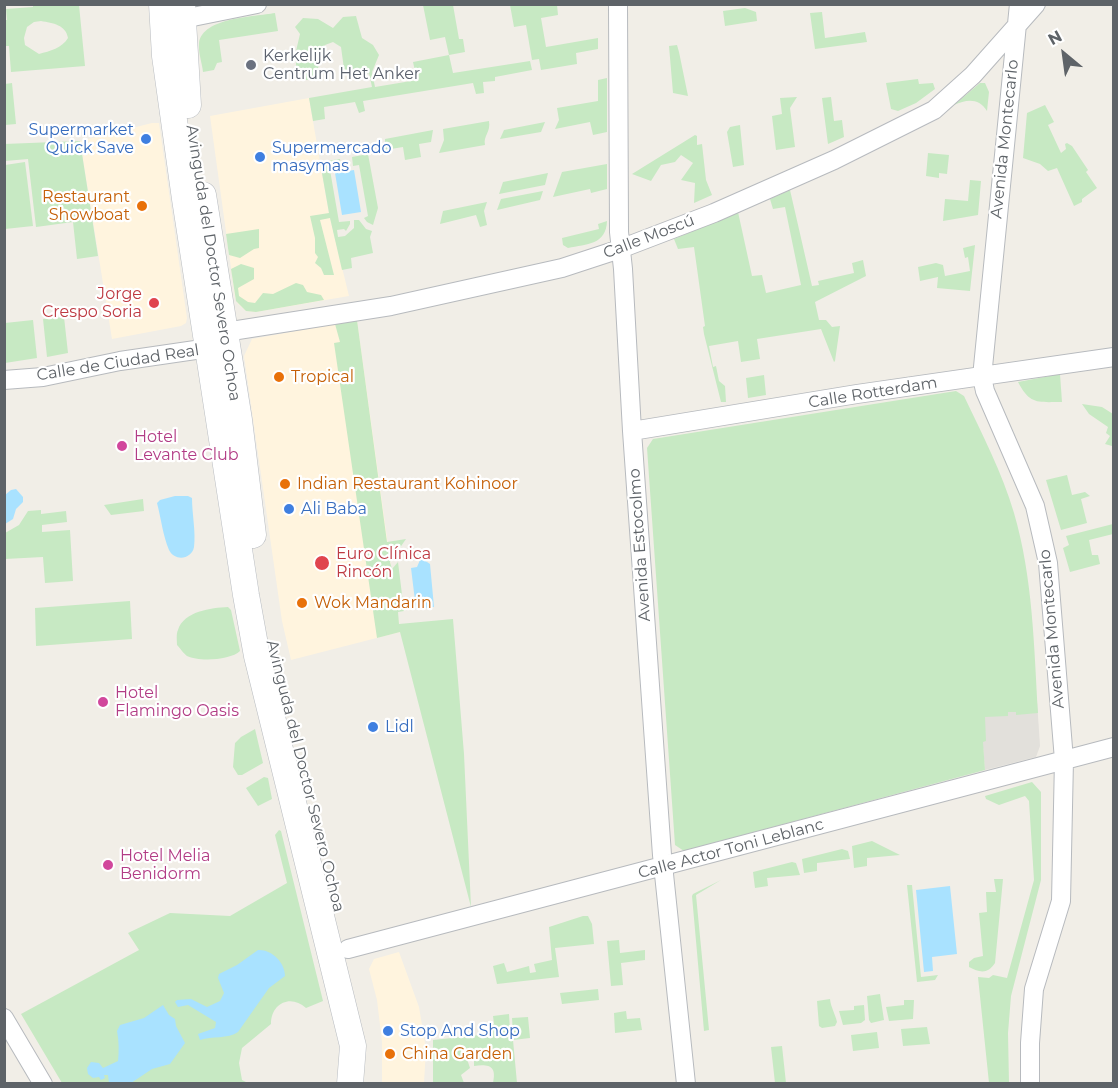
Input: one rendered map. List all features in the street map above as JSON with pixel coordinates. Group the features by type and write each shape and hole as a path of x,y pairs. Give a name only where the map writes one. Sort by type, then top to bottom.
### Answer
{"street":[{"path":"172,13 257,4"},
{"name":"Avenida Estocolmo","path":"618,4 620,249 624,269 632,431 664,866 686,1083"},
{"name":"Avenida Montecarlo","path":"1019,4 982,377 985,391 1035,506 1044,547 1050,582 1064,760 1060,901 1034,989 1030,1083"},
{"name":"Calle Moscú","path":"221,346 562,268 620,249 714,213 834,160 934,110 952,95 1036,4"},
{"name":"Avinguda del Doctor Severo Ochoa","path":"172,13 165,56 176,134 221,346 249,493 258,576 289,728 348,950 366,1047 354,1083"},
{"name":"Avinguda del Doctor Severo Ochoa","path":"221,346 257,656 353,1046 354,1083"},
{"name":"Calle de Ciudad Real","path":"4,380 43,377 120,361 221,346"},
{"name":"Calle Rotterdam","path":"632,431 1060,363 1113,357"},
{"name":"Calle Actor Toni Leblanc","path":"348,950 1113,747"},
{"path":"4,1018 43,1083"}],"shaded area":[{"path":"309,98 329,214 349,296 256,312 246,311 238,304 235,297 210,116"},
{"path":"159,123 187,318 186,323 181,326 112,339 80,141"},
{"path":"357,320 400,632 291,660 282,621 244,356 252,339"},
{"path":"1037,701 1040,746 1036,757 985,770 980,713"},
{"path":"399,952 419,1007 426,1049 424,1083 382,1083 382,1042 377,1000 369,969 374,959"}],"green space":[{"path":"33,5 79,5 85,66 11,72 9,46 5,46 6,9 33,7","holes":["41,21 62,27 68,38 59,47 39,54 25,45 24,38 27,27 34,22"]},
{"path":"423,5 453,5 459,39 463,39 465,52 449,55 445,37 430,40"},
{"path":"510,5 557,5 558,15 541,18 546,47 598,38 598,49 576,53 577,64 541,70 539,59 532,60 526,25 514,27"},
{"path":"745,8 756,12 757,21 725,26 723,11"},
{"path":"822,12 825,38 865,32 867,42 815,49 810,13"},
{"path":"275,13 278,31 219,40 222,62 217,63 214,70 203,72 199,43 203,34 210,28 219,23 243,17"},
{"path":"356,16 362,38 373,45 379,55 372,72 375,87 417,80 413,62 449,55 453,73 530,61 532,70 495,77 495,81 483,82 484,93 476,94 473,83 363,101 365,111 359,113 355,102 324,107 325,119 313,121 309,98 372,87 369,73 363,76 344,69 341,47 333,42 325,45 321,52 316,79 306,80 296,69 296,51 300,34 295,27 303,18 318,19 333,28 343,17"},
{"path":"677,45 688,96 673,93 669,46"},
{"path":"607,78 607,132 593,135 590,122 555,129 559,120 557,108 598,101 598,80"},
{"path":"918,79 919,84 933,83 935,89 916,103 898,111 891,109 886,83"},
{"path":"12,83 16,124 5,125 5,84"},
{"path":"980,83 985,83 989,92 987,111 980,104 972,101 954,105"},
{"path":"797,97 790,108 795,147 776,150 772,116 782,114 780,98"},
{"path":"831,97 834,121 842,120 844,137 828,144 822,98"},
{"path":"1045,105 1054,122 1048,125 1061,153 1066,149 1065,144 1072,146 1097,188 1074,206 1057,168 1048,171 1040,164 1023,158 1027,113"},
{"path":"489,121 485,145 439,153 444,140 443,129"},
{"path":"545,122 541,132 500,139 504,130"},
{"path":"740,125 744,165 733,167 727,132 730,127"},
{"path":"433,130 431,142 419,144 421,157 405,160 403,147 385,150 385,139"},
{"path":"695,135 697,145 702,144 706,180 712,195 694,203 695,183 681,180 693,163 681,155 675,162 661,165 651,181 632,174"},
{"path":"80,141 98,256 77,259 73,222 36,227 28,159 5,161 4,144"},
{"path":"928,153 949,155 947,174 939,173 939,178 926,176"},
{"path":"368,154 378,208 373,225 364,218 368,216 359,165 353,166 352,157"},
{"path":"340,159 341,168 330,170 339,222 350,221 350,224 346,231 337,230 338,237 345,236 354,228 354,220 359,220 366,229 372,231 370,237 373,253 351,258 352,268 342,270 330,218 320,220 334,275 324,275 315,263 318,257 315,253 315,238 310,216 329,213 320,162"},
{"path":"25,162 33,226 5,229 5,165"},
{"path":"607,164 607,189 591,193 590,189 553,197 562,172"},
{"path":"548,173 545,185 499,194 503,182"},
{"path":"970,180 981,181 978,215 943,221 945,199 968,201"},
{"path":"790,190 812,286 819,285 818,281 854,273 852,263 863,260 866,276 815,302 819,320 826,320 832,327 840,326 834,362 821,329 757,339 760,359 741,362 738,341 709,346 713,367 716,366 719,381 725,386 726,402 721,402 704,334 703,327 705,326 694,247 678,249 674,239 738,212 752,276 762,275 766,293 801,285 785,207 773,209 770,199"},
{"path":"543,191 540,200 497,210 501,199"},
{"path":"487,202 484,211 487,225 480,227 476,215 440,224 443,211"},
{"path":"607,221 603,235 594,242 568,248 563,245 562,238 599,229 598,224"},
{"path":"259,229 259,248 240,258 229,255 226,234"},
{"path":"975,245 970,291 937,288 938,277 920,281 918,267 936,263 943,265 945,276 970,271 968,257 965,258 963,248"},
{"path":"241,264 254,268 254,279 238,288 239,296 248,302 255,303 263,293 273,294 296,283 303,285 307,292 321,295 324,300 256,312 246,311 236,301 231,269"},
{"path":"64,317 68,353 47,357 43,319"},
{"path":"33,320 37,358 5,363 5,323"},
{"path":"357,320 387,542 406,539 390,562 392,569 398,562 404,611 398,612 399,624 453,619 464,754 471,907 400,632 377,638 334,343 340,342 335,324"},
{"path":"1060,374 1062,402 1036,401 1027,395 1018,382"},
{"path":"764,375 766,395 748,398 746,378"},
{"path":"956,391 964,396 1004,483 1014,513 1025,562 1032,612 1038,713 1016,715 1016,712 1008,712 1008,716 985,717 986,741 983,742 985,770 684,851 675,845 647,448 653,439"},
{"path":"1082,404 1102,407 1113,414 1113,452 1112,446 1105,444 1110,436 1106,433 1108,427 1089,414"},
{"path":"1067,475 1072,495 1085,492 1090,496 1081,499 1087,523 1061,530 1046,480"},
{"path":"143,499 144,511 111,515 104,505"},
{"path":"41,510 41,514 66,511 67,522 42,525 42,532 70,530 73,581 45,583 43,557 5,559 5,533 19,525 28,511"},
{"path":"1113,524 1113,534 1089,540 1092,555 1098,555 1100,564 1070,572 1063,548 1069,545 1066,536"},
{"path":"130,601 132,639 36,646 35,608"},
{"path":"228,607 231,610 240,651 215,659 199,659 186,655 177,645 177,633 181,624 199,612"},
{"path":"255,729 263,763 238,775 233,767 235,743"},
{"path":"264,777 268,778 272,799 258,806 246,788"},
{"path":"1032,782 1041,792 1041,880 1011,996 1008,1033 1009,1083 989,1083 978,977 989,978 993,975 1007,978 1034,880 1029,801 1025,796 999,805 986,799 985,796"},
{"path":"279,830 323,1001 306,1008 288,1001 278,1006 274,1011 271,1024 242,1048 239,1063 242,1080 248,1083 62,1083 21,1014 139,950 128,933 170,913 230,916 287,883 275,835"},
{"path":"872,841 900,855 867,858 867,866 854,868 852,846"},
{"path":"842,849 848,851 850,859 817,863 817,871 804,873 802,859"},
{"path":"796,863 800,875 767,878 768,886 755,888 753,872"},
{"path":"994,879 1003,879 995,963 987,971 980,971 969,967 969,962 983,956 979,913 987,912 986,892 996,892"},
{"path":"721,880 696,895 709,1030 704,1031 692,896"},
{"path":"907,885 912,885 921,977 938,975 935,980 917,982"},
{"path":"588,916 592,924 594,944 555,948 559,977 497,984 493,966 504,963 507,972 529,966 530,973 536,972 534,964 552,960 549,927"},
{"path":"619,940 620,953 645,950 645,960 621,963 623,985 611,986 607,941"},
{"path":"598,989 599,1000 562,1004 560,993"},
{"path":"880,994 884,1020 871,1023 867,996"},
{"path":"830,999 837,1022 835,1026 822,1028 819,1026 817,1001"},
{"path":"904,1000 914,1000 913,1019 889,1021 886,1007 904,1005"},
{"path":"864,1005 865,1020 861,1023 843,1025 839,1011 854,1010 854,1006"},
{"path":"626,1011 627,1019 640,1018 642,1030 615,1033 614,1013"},
{"path":"509,1014 510,1031 513,1033 512,1018 528,1017 530,1038 513,1040 517,1083 493,1083 494,1073 491,1067 474,1066 474,1059 470,1056 467,1059 470,1068 461,1075 464,1083 433,1083 433,1040 489,1034 488,1024 494,1024 493,1016"},
{"path":"927,1027 930,1044 903,1046 901,1029"},
{"path":"877,1032 879,1048 853,1051 851,1035"},
{"path":"782,1046 786,1083 775,1083 771,1047"}],"water":[{"path":"354,170 361,212 342,215 335,173"},
{"path":"16,489 23,497 23,502 16,509 13,519 5,524 5,495"},
{"path":"175,496 192,498 194,547 190,554 183,558 175,556 169,550 157,503"},
{"path":"420,560 430,564 434,607 416,609 411,568 417,567"},
{"path":"950,886 957,954 932,957 933,971 924,972 916,890"},
{"path":"258,950 263,950 276,957 283,966 285,976 269,988 238,1032 230,1036 200,1040 198,1034 215,1028 216,1022 188,1005 178,1007 175,1002 191,999 207,1007 220,1001 224,993 218,978 219,974"},
{"path":"163,1005 169,1015 175,1019 185,1043 170,1064 152,1069 131,1083 109,1083 108,1075 104,1075 105,1078 101,1080 99,1077 93,1078 88,1074 87,1068 91,1062 99,1063 103,1068 118,1061 117,1031 120,1025 144,1018"}],"place":[{"name":"Kerkelijk Centrum Het Anker","path":"251,65"},
{"name":"Supermarket Quick Save","path":"146,139"},
{"name":"Supermercado masymas","path":"260,157"},
{"name":"Restaurant Showboat","path":"142,206"},
{"name":"Jorge Crespo Soria","path":"154,303"},
{"name":"Tropical","path":"279,377"},
{"name":"Hotel Levante Club","path":"122,446"},
{"name":"Indian Restaurant Kohinoor","path":"285,484"},
{"name":"Ali Baba","path":"289,509"},
{"name":"Euro Clínica Rincón","path":"322,563"},
{"name":"Wok Mandarin","path":"302,603"},
{"name":"Hotel Flamingo Oasis","path":"103,702"},
{"name":"Lidl","path":"373,727"},
{"name":"Hotel Melia Benidorm","path":"108,865"},
{"name":"Stop And Shop","path":"388,1031"},
{"name":"China Garden","path":"390,1054"}]}
